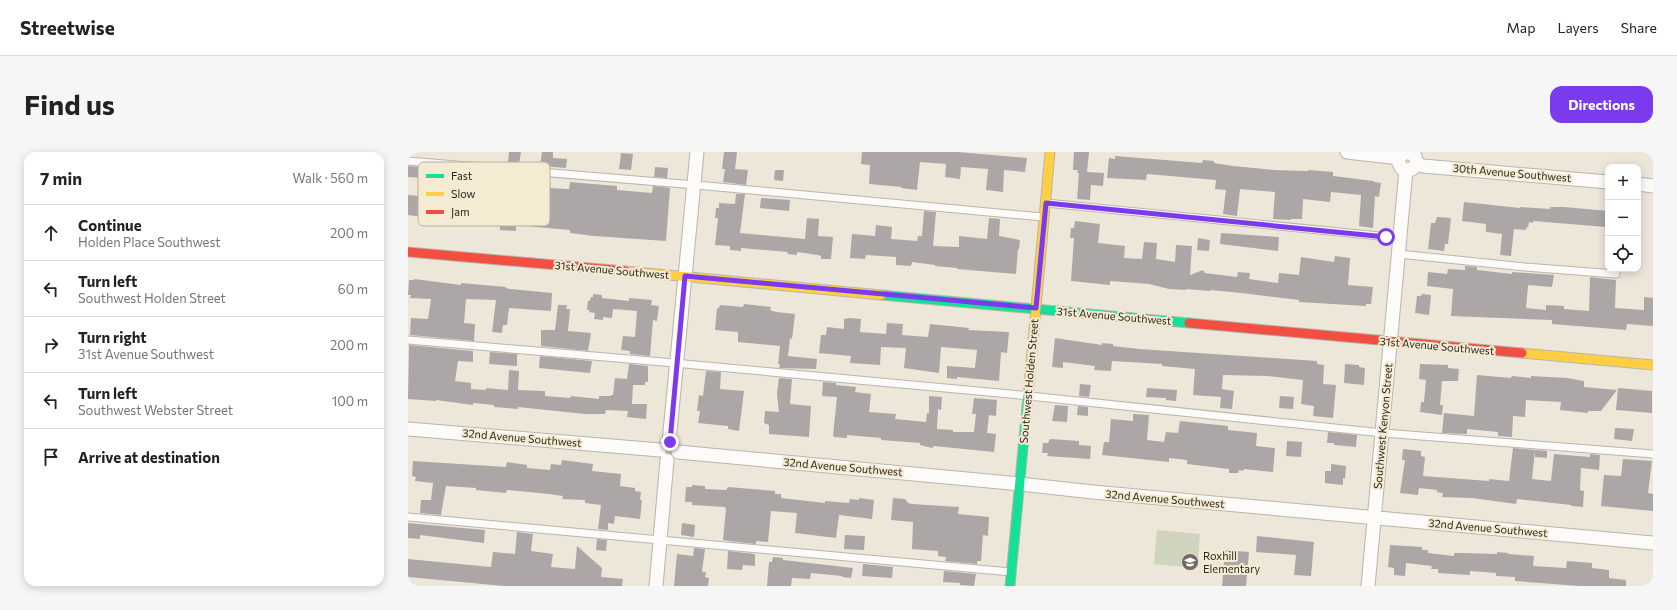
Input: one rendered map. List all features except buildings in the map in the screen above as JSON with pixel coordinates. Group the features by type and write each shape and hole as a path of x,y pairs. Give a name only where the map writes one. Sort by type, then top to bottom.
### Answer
{"street":[{"path":"656,586 697,152"},
{"name":"Southwest Holden Street","path":"1010,586 1050,152"},
{"path":"1347,152 1405,154 1400,166 1411,167"},
{"name":"30th Avenue Southwest","path":"1411,167 1423,166 1605,182"},
{"name":"Southwest Kenyon Street","path":"1368,586 1400,238 1411,167"},
{"path":"1641,184 1653,186"},
{"name":"31st Avenue Southwest","path":"408,252 1653,365"},
{"name":"32nd Avenue Southwest","path":"408,429 668,451 1093,492 1653,543"}],"lane":[{"path":"408,161 420,162"},
{"path":"550,173 1044,217"},
{"path":"1046,203 1400,238"},
{"path":"1399,254 1616,274"},
{"path":"408,340 677,363 1028,396 1383,433 1653,454"},
{"path":"408,517 1012,572"}],"green space":[{"path":"1157,530 1200,534 1197,568 1154,564"}],"traffic: fast":[{"path":"881,295 1189,323"},
{"path":"1010,586 1029,385"}],"traffic: slow":[{"path":"1029,385 1050,152"},
{"path":"625,271 881,295"},
{"path":"1522,353 1653,365"}],"traffic: jam":[{"path":"408,252 625,271"},
{"path":"1189,323 1522,353"}],"place":[{"name":"Roxhill Elementary","path":"1190,562"}],"route":[{"path":"670,442 685,276 1036,308 1046,203 1386,237"}]}
